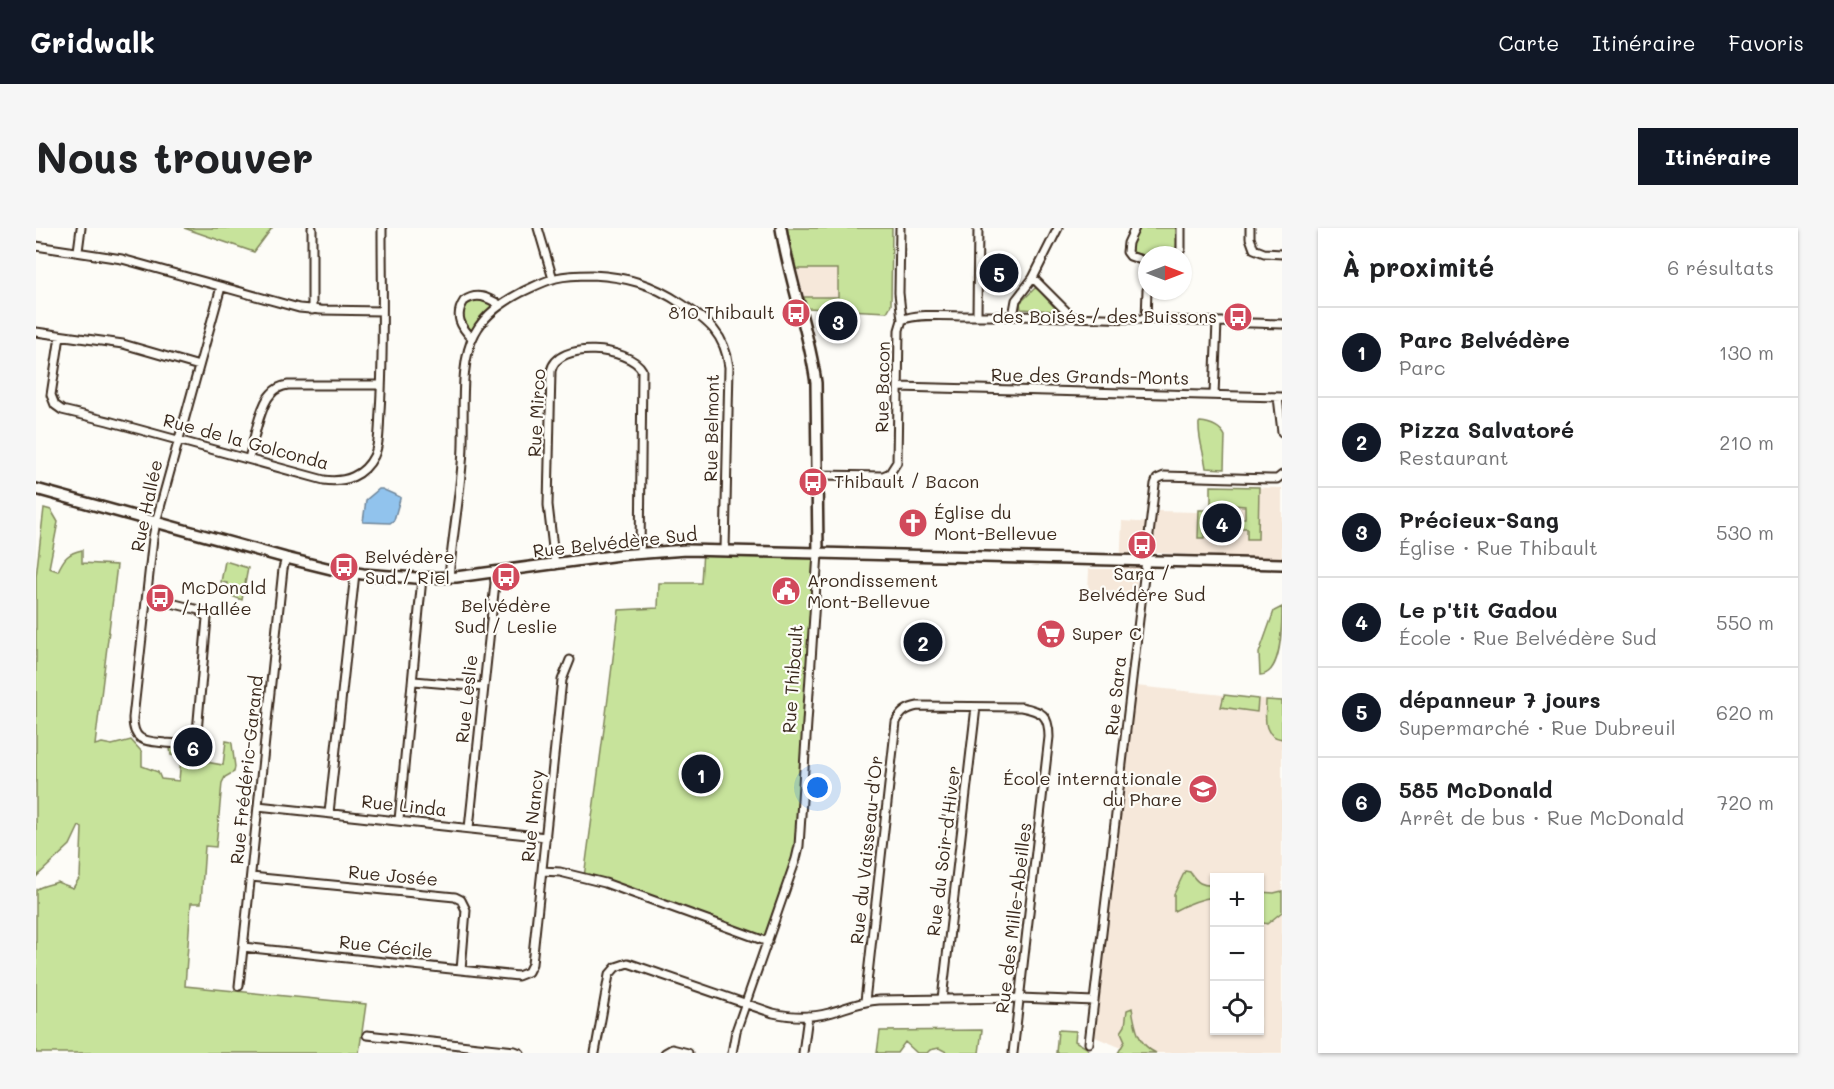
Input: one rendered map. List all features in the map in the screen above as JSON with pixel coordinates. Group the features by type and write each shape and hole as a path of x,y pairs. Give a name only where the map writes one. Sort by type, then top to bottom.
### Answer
{"street":[{"path":"78,251 81,228"},
{"path":"312,228 312,310"},
{"name":"Rue de la Golconda","path":"60,336 51,395 58,408 330,481 356,476 366,468 376,452 381,385 382,228"},
{"path":"538,228 553,279"},
{"name":"Rue Thibault","path":"732,1053 736,1031 799,846 818,553 817,393 814,366 781,228"},
{"name":"Rue Bacon","path":"818,475 877,477 883,476 894,468 897,456 899,330 902,320 899,293 900,228"},
{"path":"977,316 978,228"},
{"path":"1013,316 1016,300 1033,278 1058,228"},
{"path":"1136,228 1128,243 1127,252 1138,258"},
{"path":"1181,228 1181,246"},
{"path":"1250,228 1250,238 1254,249 1264,253 1282,254"},
{"path":"36,246 122,259 312,310 382,310"},
{"name":"Rue Belmont","path":"449,578 463,455 466,359 472,338 486,318 500,305 553,279 573,275 624,278 641,282 657,289 702,317 719,335 726,351 729,367 725,550"},
{"path":"1033,278 1072,317"},
{"name":"Rue Hallée","path":"147,597 199,610 207,618 195,738 186,744 147,741 138,736 133,726 133,718 147,597 156,522 221,287"},
{"path":"472,338 465,331 459,319 460,307 464,301 469,297 482,296 500,305"},
{"path":"1146,320 1147,300"},
{"path":"902,320 909,317 1013,316 1282,324"},
{"path":"1214,396 1217,322"},
{"path":"36,332 123,344 199,366"},
{"name":"Rue Mirco","path":"555,565 549,516 551,371 556,359 583,350 621,355 637,363 642,370 640,553"},
{"path":"249,459 265,404 270,394 279,388 288,385 381,385"},
{"name":"Rue des Grands-Monts","path":"898,387 1280,397"},
{"path":"1280,397 1282,432"},
{"name":"Rue Sara","path":"1089,1043 1155,484 1160,477 1169,476 1276,479 1282,475"},
{"name":"Rue Belvédère Sud","path":"36,489 286,558 355,573 422,578 449,578 640,553 686,550 1282,564"},
{"name":"Rue Frédéric-Garand","path":"239,986 286,558"},
{"path":"328,813 355,573"},
{"name":"Rue Leslie","path":"469,828 495,583 494,573"},
{"path":"399,820 422,578"},
{"name":"Rue Nancy","path":"525,974 530,970 532,964 562,680 570,660"},
{"path":"414,681 484,687"},
{"name":"Rue du Vaisseau-d'Or","path":"865,1001 896,722 902,712 910,707 924,705 976,707"},
{"name":"Rue des Mille-Abeilles","path":"976,707 1021,707 1038,711 1048,722 1050,737 1013,1053"},
{"name":"Rue du Soir-d'Hiver","path":"942,999 976,707"},
{"name":"Rue Linda","path":"258,806 546,837"},
{"path":"542,871 560,872 605,883 768,942"},
{"name":"Rue Josée","path":"250,877 455,897 461,900 466,910 461,970"},
{"name":"Rue Cécile","path":"243,947 518,976 525,974"},
{"path":"595,1053 607,980 612,970 622,964 635,964 783,1015 808,1017 830,1013 865,1001 1020,998 1094,1001"},
{"path":"803,1053 808,1017"},
{"path":"368,1035 504,1049 519,1053"},
{"path":"665,1053 672,1049 688,1053"}],"shaded area":[{"path":"797,269 860,269 860,297 804,297"},
{"path":"1211,486 1282,488 1282,559 1156,553 1154,571 1138,571 1136,593 1104,591 1103,593 1088,593 1089,569 1120,569 1122,521 1155,523 1157,511 1210,510"},
{"name":"École internationale du Phare","path":"1136,686 1282,701 1282,1053 1134,1053 1095,1037"}],"green space":[{"path":"184,228 272,228 254,252"},
{"path":"787,228 892,228 891,305 887,312 807,308 804,297 838,297 838,269 796,269"},
{"path":"1139,228 1178,228 1176,246 1138,246 1138,254 1132,252 1130,245"},
{"path":"1035,288 1055,308 1055,311 1021,309 1020,303"},
{"path":"477,299 493,305 480,318 471,332 464,326 462,313 469,302"},
{"path":"1200,422 1215,426 1225,436 1224,469 1206,468 1199,434"},
{"path":"1211,486 1259,487 1258,539 1247,539 1247,528 1227,528 1227,518 1245,518 1245,506 1219,504 1215,505 1215,513 1222,513 1222,519 1217,519 1216,528 1205,527 1204,538 1198,538 1199,510 1211,510"},
{"path":"44,508 51,510 58,522 49,568 58,571 67,557 82,550 82,563 117,565 95,745 102,743 112,745 131,740 142,752 142,766 158,772 161,779 179,781 181,757 171,755 170,748 189,751 195,760 223,765 226,741 232,744 235,767 234,772 225,777 222,783 216,847 205,846 201,903 191,903 185,986 366,1004 359,1053 36,1053 36,890 57,882 73,888 80,877 82,828 79,826 70,845 36,877 36,577"},
{"path":"703,550 818,553 800,840 768,942 584,877 619,610 658,608 659,583 701,583"},
{"path":"225,561 248,568 242,600 229,595 227,583 221,582"},
{"path":"1282,607 1281,636 1277,658 1267,673 1260,675 1259,653 1274,611"},
{"path":"1224,695 1258,699 1257,712 1221,707"},
{"path":"1266,700 1282,701 1282,739 1275,737 1268,730"},
{"path":"1185,871 1190,872 1200,883 1210,885 1210,898 1193,902 1174,911 1174,894"},
{"path":"1282,891 1282,912 1267,924 1264,923 1264,892"},
{"path":"1132,1008 1141,1040 1156,1053 1118,1053 1125,1041 1121,1032 1125,1026 1127,1010"},
{"path":"982,1030 979,1053 948,1053 939,1048 927,1053 917,1053 905,1042 897,1053 877,1053 880,1031"},
{"path":"1058,1030 1076,1031 1075,1041 1087,1048 1090,1053 1056,1053"}],"water":[{"path":"379,489 400,497 394,520 390,523 363,522 366,500"}],"place":[{"name":"dépanneur 7 jours","path":"999,273"},
{"name":"810 Thibault","path":"796,313"},
{"name":"des Boisés / des Buissons","path":"1238,317"},
{"name":"Précieux-Sang","path":"838,321"},
{"name":"Thibault / Bacon","path":"813,482"},
{"name":"Église du Mont-Bellevue","path":"913,523"},
{"name":"Le p'tit Gadou","path":"1222,523"},
{"name":"Sara / Belvédère Sud","path":"1142,545"},
{"name":"Belvédère Sud / Riel","path":"344,567"},
{"name":"Belvédère Sud / Leslie","path":"506,577"},
{"name":"Arondissement Mont-Bellevue","path":"786,591"},
{"name":"McDonald / Hallée","path":"160,598"},
{"name":"Super C","path":"1051,634"},
{"name":"Pizza Salvatoré","path":"923,642"},
{"name":"585 McDonald","path":"193,747"},
{"name":"Parc Belvédère","path":"701,774"},
{"name":"École internationale du Phare","path":"1203,789"}]}
